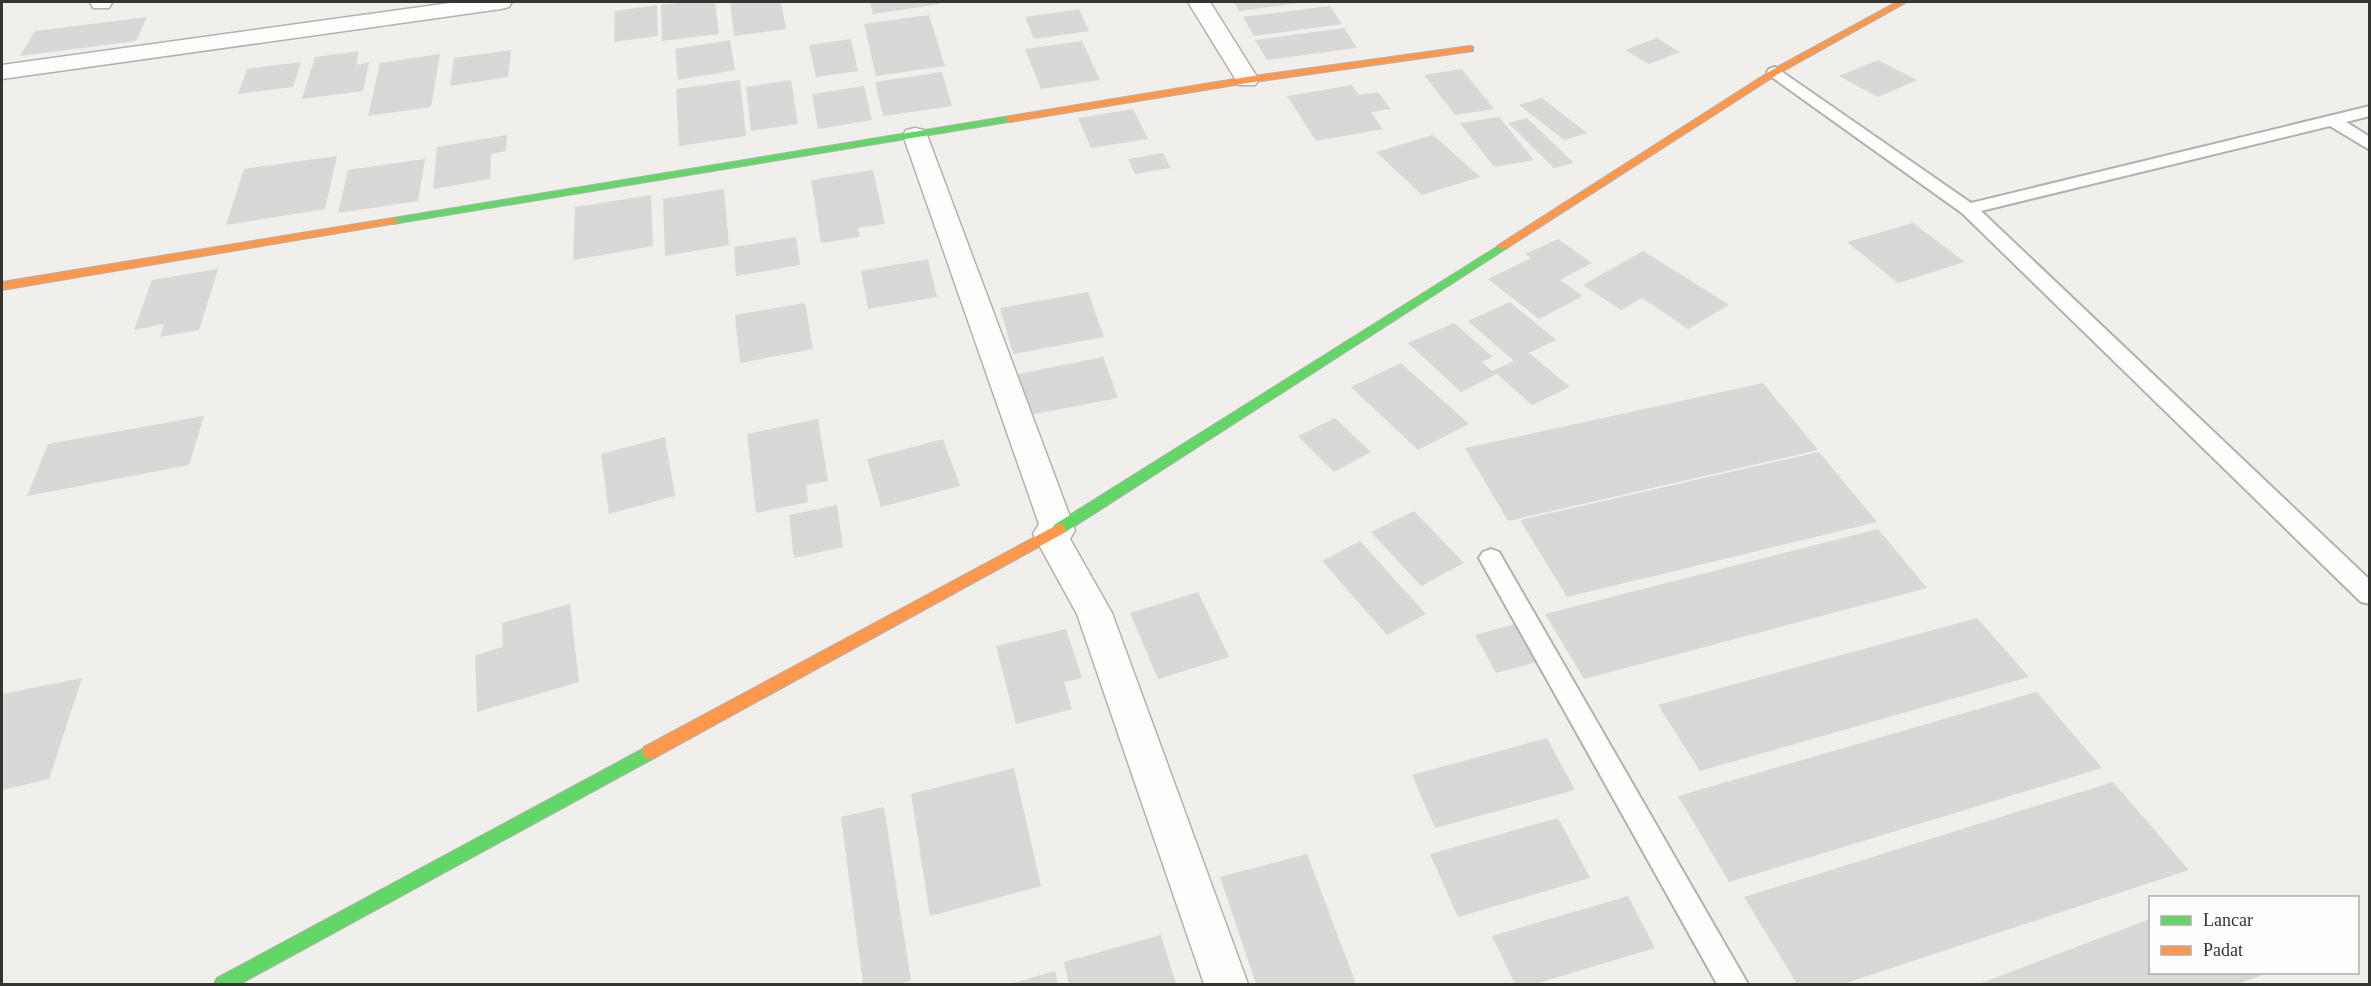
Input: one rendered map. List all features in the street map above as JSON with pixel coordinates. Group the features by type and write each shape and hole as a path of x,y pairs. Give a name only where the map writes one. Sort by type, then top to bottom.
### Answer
{"street":[{"path":"2,72 499,2"},
{"path":"1199,2 1247,80"},
{"path":"223,984 1054,532 1775,72 1903,2"},
{"path":"2,286 1247,80 1470,49"},
{"path":"915,135 1054,532 1094,613 1226,984"}],"lane":[{"path":"1775,72 1968,209 2370,595"},
{"path":"1968,209 2370,111"},
{"path":"2331,119 2370,145"},
{"path":"1491,558 1733,984"}],"building":[{"path":"715,2 719,34 662,41 661,5"},
{"path":"730,2 781,2 786,29 734,36"},
{"path":"870,2 939,2 940,4 873,14"},
{"path":"1234,2 1298,2 1298,3 1239,11"},
{"path":"657,5 658,36 614,42 615,11"},
{"path":"1330,6 1342,24 1254,36 1243,17"},
{"path":"1079,9 1089,31 1034,39 1025,17"},
{"path":"929,15 945,66 876,76 864,24"},
{"path":"147,17 136,41 20,56 35,31"},
{"path":"1344,28 1357,48 1267,60 1255,40"},
{"path":"1657,38 1680,52 1649,64 1625,50"},
{"path":"851,39 858,71 816,77 809,45"},
{"path":"730,40 735,70 678,80 675,49"},
{"path":"1082,41 1100,80 1041,89 1025,49"},
{"path":"511,50 508,77 450,86 454,58"},
{"path":"359,51 356,65 369,62 363,91 302,99 315,57"},
{"path":"440,54 431,107 368,116 380,63"},
{"path":"1878,60 1917,80 1878,97 1839,76"},
{"path":"301,62 293,87 238,94 247,69"},
{"path":"1462,69 1494,109 1455,115 1424,75"},
{"path":"942,72 952,106 883,116 875,82"},
{"path":"740,80 746,136 679,146 676,89"},
{"path":"791,80 798,124 751,131 746,87"},
{"path":"1352,85 1359,95 1378,92 1391,109 1371,112 1383,129 1316,141 1287,96"},
{"path":"864,86 872,120 818,129 812,94"},
{"path":"1542,98 1587,133 1564,140 1519,105"},
{"path":"1133,109 1148,139 1091,148 1078,118"},
{"path":"1499,117 1534,160 1494,167 1460,123"},
{"path":"1527,118 1574,163 1554,168 1508,123"},
{"path":"507,135 506,151 491,154 490,179 433,189 437,147"},
{"path":"1433,135 1480,177 1422,195 1376,152"},
{"path":"1163,153 1171,168 1135,174 1128,159"},
{"path":"337,156 325,209 226,225 244,169"},
{"path":"425,159 418,201 338,213 348,170"},
{"path":"873,170 885,224 858,228 860,237 821,243 811,180"},
{"path":"724,189 729,245 665,256 663,199"},
{"path":"651,195 653,246 573,260 575,207"},
{"path":"1913,223 1965,262 1898,283 1847,242"},
{"path":"796,237 800,265 736,276 734,247"},
{"path":"1558,239 1592,263 1560,280 1583,296 1539,319 1488,279 1531,258 1525,254"},
{"path":"1643,251 1729,305 1688,329 1642,298 1621,310 1583,285"},
{"path":"928,259 937,297 868,309 861,271"},
{"path":"218,269 199,330 160,337 164,324 134,330 152,280"},
{"path":"1088,292 1104,337 1013,354 1000,308"},
{"path":"1510,302 1556,340 1529,353 1570,387 1532,405 1497,374 1461,392 1408,343 1454,323 1493,357 1482,362 1492,371 1514,361 1468,321"},
{"path":"805,303 813,349 740,363 735,315"},
{"path":"1103,357 1118,398 1030,415 1018,374"},
{"path":"1401,363 1469,424 1418,450 1351,387"},
{"path":"1763,383 1818,450 1508,521 1465,448"},
{"path":"204,416 189,465 27,496 48,444"},
{"path":"1335,418 1371,452 1334,472 1298,436"},
{"path":"818,419 828,481 806,485 808,502 756,513 747,434"},
{"path":"665,437 675,496 609,514 601,454"},
{"path":"943,439 960,486 881,507 867,459"},
{"path":"1819,452 1877,522 1567,597 1520,520"},
{"path":"837,505 843,547 794,558 789,515"},
{"path":"1414,511 1464,563 1421,586 1371,532"},
{"path":"1878,529 1927,588 1584,679 1545,614"},
{"path":"1360,541 1426,614 1387,635 1322,561"},
{"path":"1198,592 1229,657 1158,679 1130,613"},
{"path":"570,604 579,682 477,712 475,655 503,647 502,623"},
{"path":"1977,618 2029,677 1700,771 1658,705"},
{"path":"1515,624 1537,662 1496,673 1475,635"},
{"path":"1066,629 1082,678 1064,682 1072,709 1016,724 996,646"},
{"path":"82,678 49,779 2,790 2,694"},
{"path":"2037,692 2102,768 1729,882 1678,796"},
{"path":"1547,738 1575,790 1435,828 1412,775"},
{"path":"1014,768 1041,886 930,916 911,794"},
{"path":"2113,782 2189,870 1843,984 1797,984 1744,897"},
{"path":"884,807 911,981 898,984 863,984 841,817"},
{"path":"1558,818 1590,878 1458,917 1430,854"},
{"path":"1307,854 1356,984 1256,984 1220,877"},
{"path":"1628,896 1655,948 1535,984 1515,984 1492,936"},
{"path":"2149,919 2149,974 2265,974 2238,984 1979,984"},
{"path":"1161,935 1176,984 1069,984 1064,962"},
{"path":"1055,971 1058,984 1010,984"}],"traffic: fast":[{"path":"393,221 1010,119"},
{"path":"1059,529 1503,246"},
{"path":"223,984 650,752"}],"traffic: slow":[{"path":"1503,246 1775,72 1903,2"},
{"path":"1010,119 1247,80 1470,49"},
{"path":"2,286 393,221"},
{"path":"650,752 1059,529"}]}
